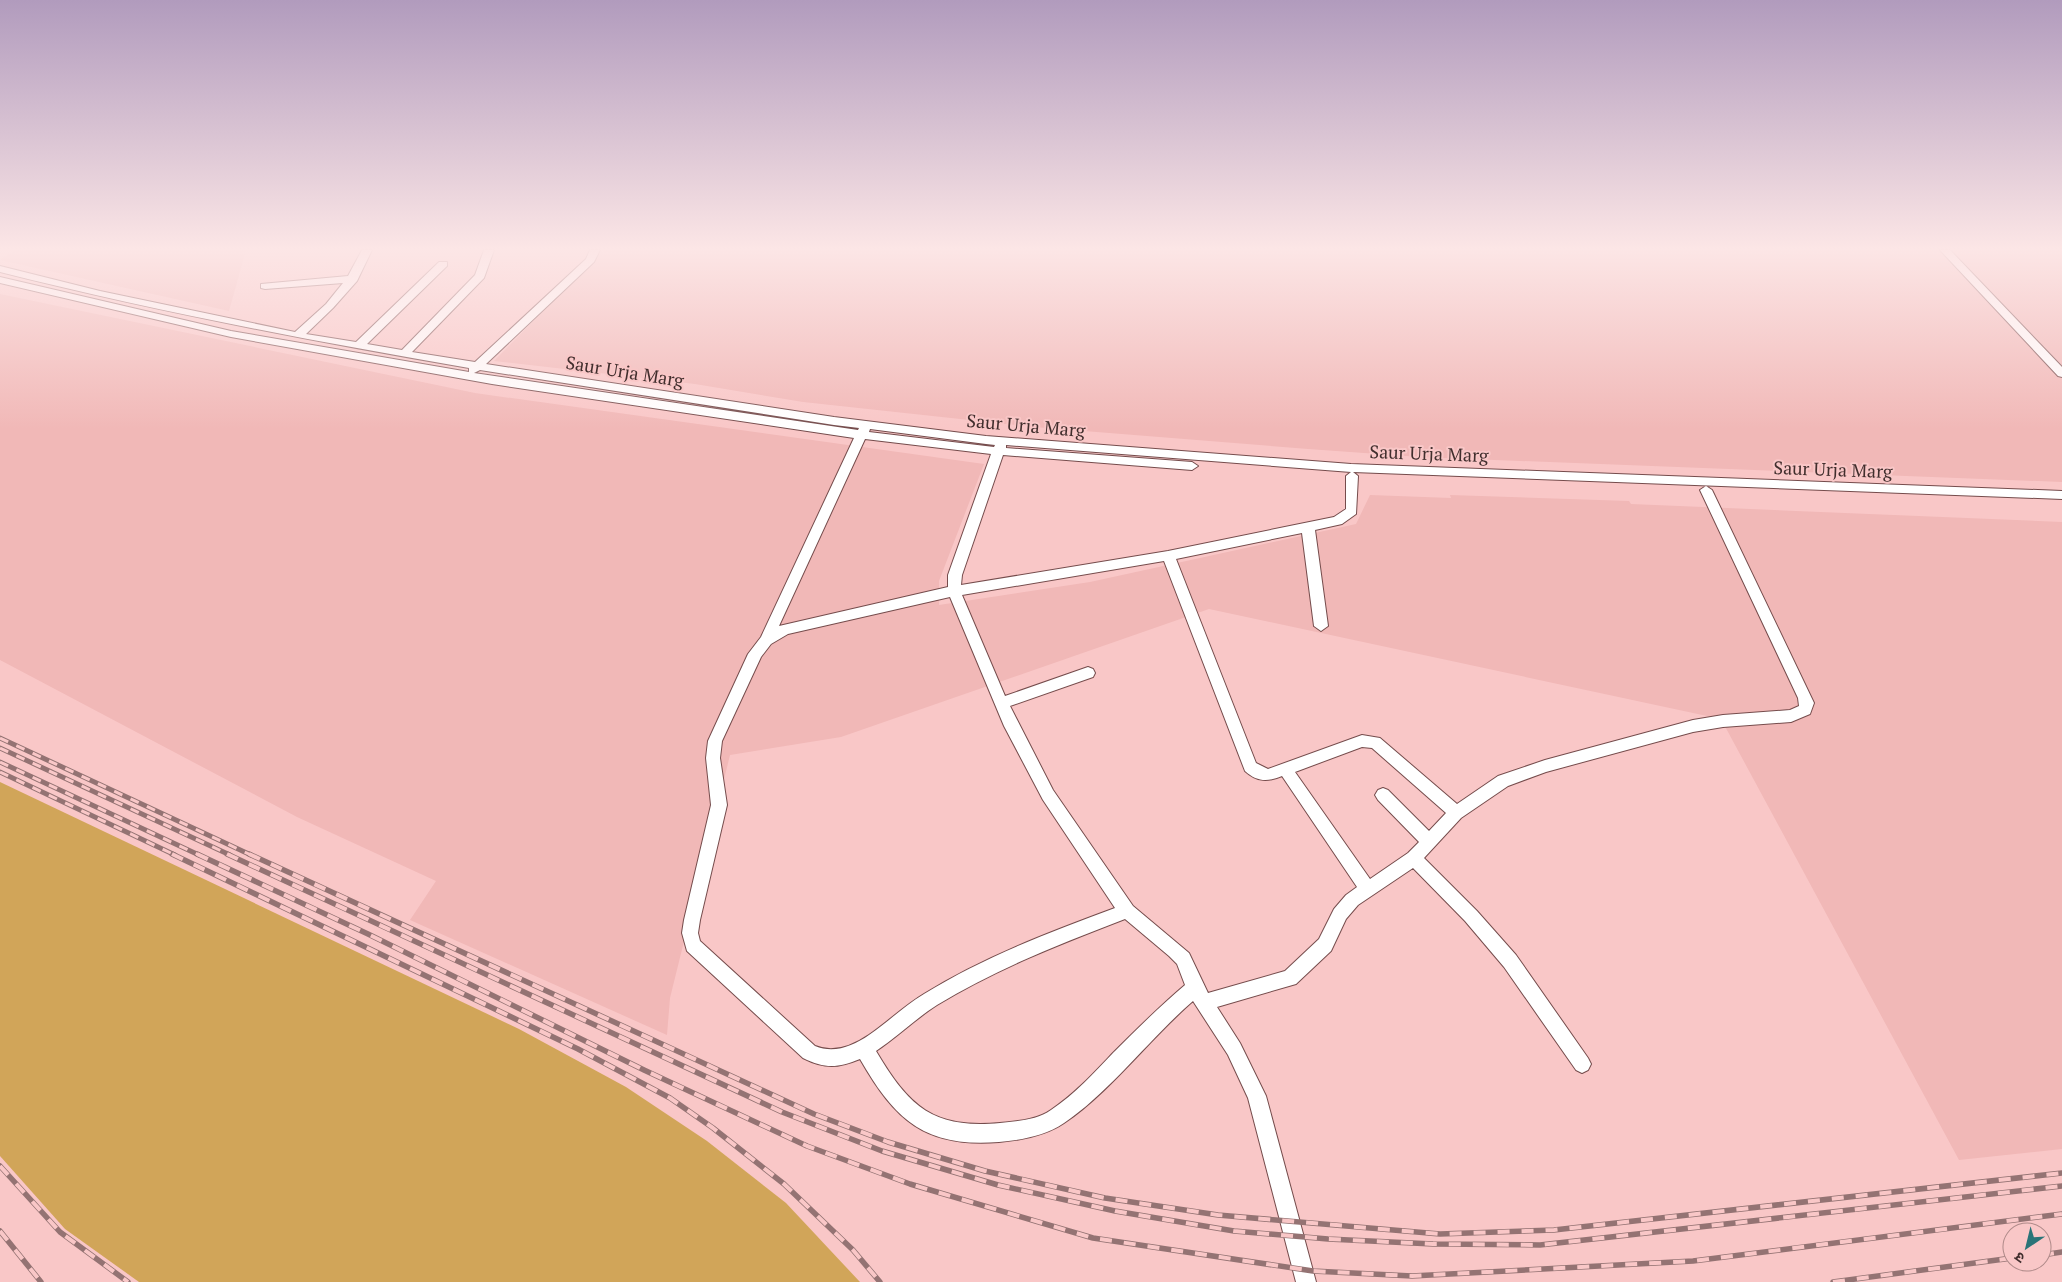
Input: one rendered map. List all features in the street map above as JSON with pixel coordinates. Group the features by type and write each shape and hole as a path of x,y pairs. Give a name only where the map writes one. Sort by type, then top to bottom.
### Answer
{"street":[{"name":"Saur Urja Marg","path":"128,310 206,328 467,376 864,430 1135,463 1352,476 2062,502"},
{"name":"Saur Urja Marg","path":"177,310 298,336 864,430"},
{"path":"298,336 326,310"},
{"path":"359,346 396,310"},
{"path":"404,354 447,310"},
{"path":"467,376 537,310"},
{"path":"2001,310 2062,374"},
{"path":"206,328 217,318"},
{"path":"864,430 766,640 755,654 715,741 713,758 719,805 690,932 693,945 809,1052 821,1058 833,1060 864,1048 929,1001 980,972 1062,934 1127,911"},
{"path":"1000,446 954,576 954,591 1024,754 1048,795 1127,911 1175,950 1183,959 1199,996 1234,1049 1256,1096 1306,1282"},
{"name":"Saur Urja Marg","path":"1000,446 1352,468 2062,495"},
{"path":"766,640 784,630 954,591 1168,556 1338,521 1352,511 1352,476"},
{"path":"864,1048 879,1077 891,1092 920,1119 935,1128 957,1135 978,1136 1029,1128 1057,1117 1099,1082 1164,1014 1199,996 1290,978 1325,946 1346,906 1414,858 1456,813 1503,781 1545,766 1693,726 1723,721 1791,716 1805,710 1807,703 1805,698 1706,490"},
{"path":"1308,528 1321,626"},
{"path":"1168,556 1203,639 1220,691 1250,767 1262,774 1285,769 1362,741 1375,742 1456,813"},
{"path":"1001,703 1088,673"},
{"path":"1285,769 1368,889"},
{"path":"1383,795 1429,842"},
{"path":"1414,858 1471,916 1510,961 1582,1064"}],"shaded area":[{"path":"0,310 76,310 475,393 984,464 939,581 939,605 1090,582 1356,524 1370,495 1451,498 1450,495 1629,501 1631,504 2062,522 2062,1149 1959,1160 1721,719 1209,609 841,737 730,755 670,998 667,1035 410,920 436,881 297,817 0,660"},
{"path":"545,310 2062,310 2062,482 1420,457 1308,449 1034,427 803,402 695,384 494,361"},
{"path":"0,782 519,1029 626,1087 707,1141 786,1203 860,1282 139,1282 65,1229 0,1156"}],"railway":[{"path":"0,738 251,855"},
{"path":"0,748 230,855"},
{"path":"0,762 199,855"},
{"path":"0,772 175,855"},
{"path":"172,854 578,1049 670,1098 713,1128 784,1184 853,1250 880,1282"},
{"path":"197,854 368,934 644,1070 807,1146 910,1184 1093,1238 1313,1271 1412,1276 1693,1261 2062,1214"},
{"path":"227,854 782,1112 882,1151 998,1185 1115,1211 1234,1231 1328,1239 1433,1244 1540,1245 2062,1186"},
{"path":"249,854 814,1114 888,1142 985,1171 1105,1198 1218,1215 1440,1234 1554,1230 2062,1173"},
{"path":"0,1166 60,1232 128,1282"},
{"path":"0,1231 41,1282"},
{"path":"2052,1254 2062,1252"},
{"path":"1833,1282 2002,1259"}]}
